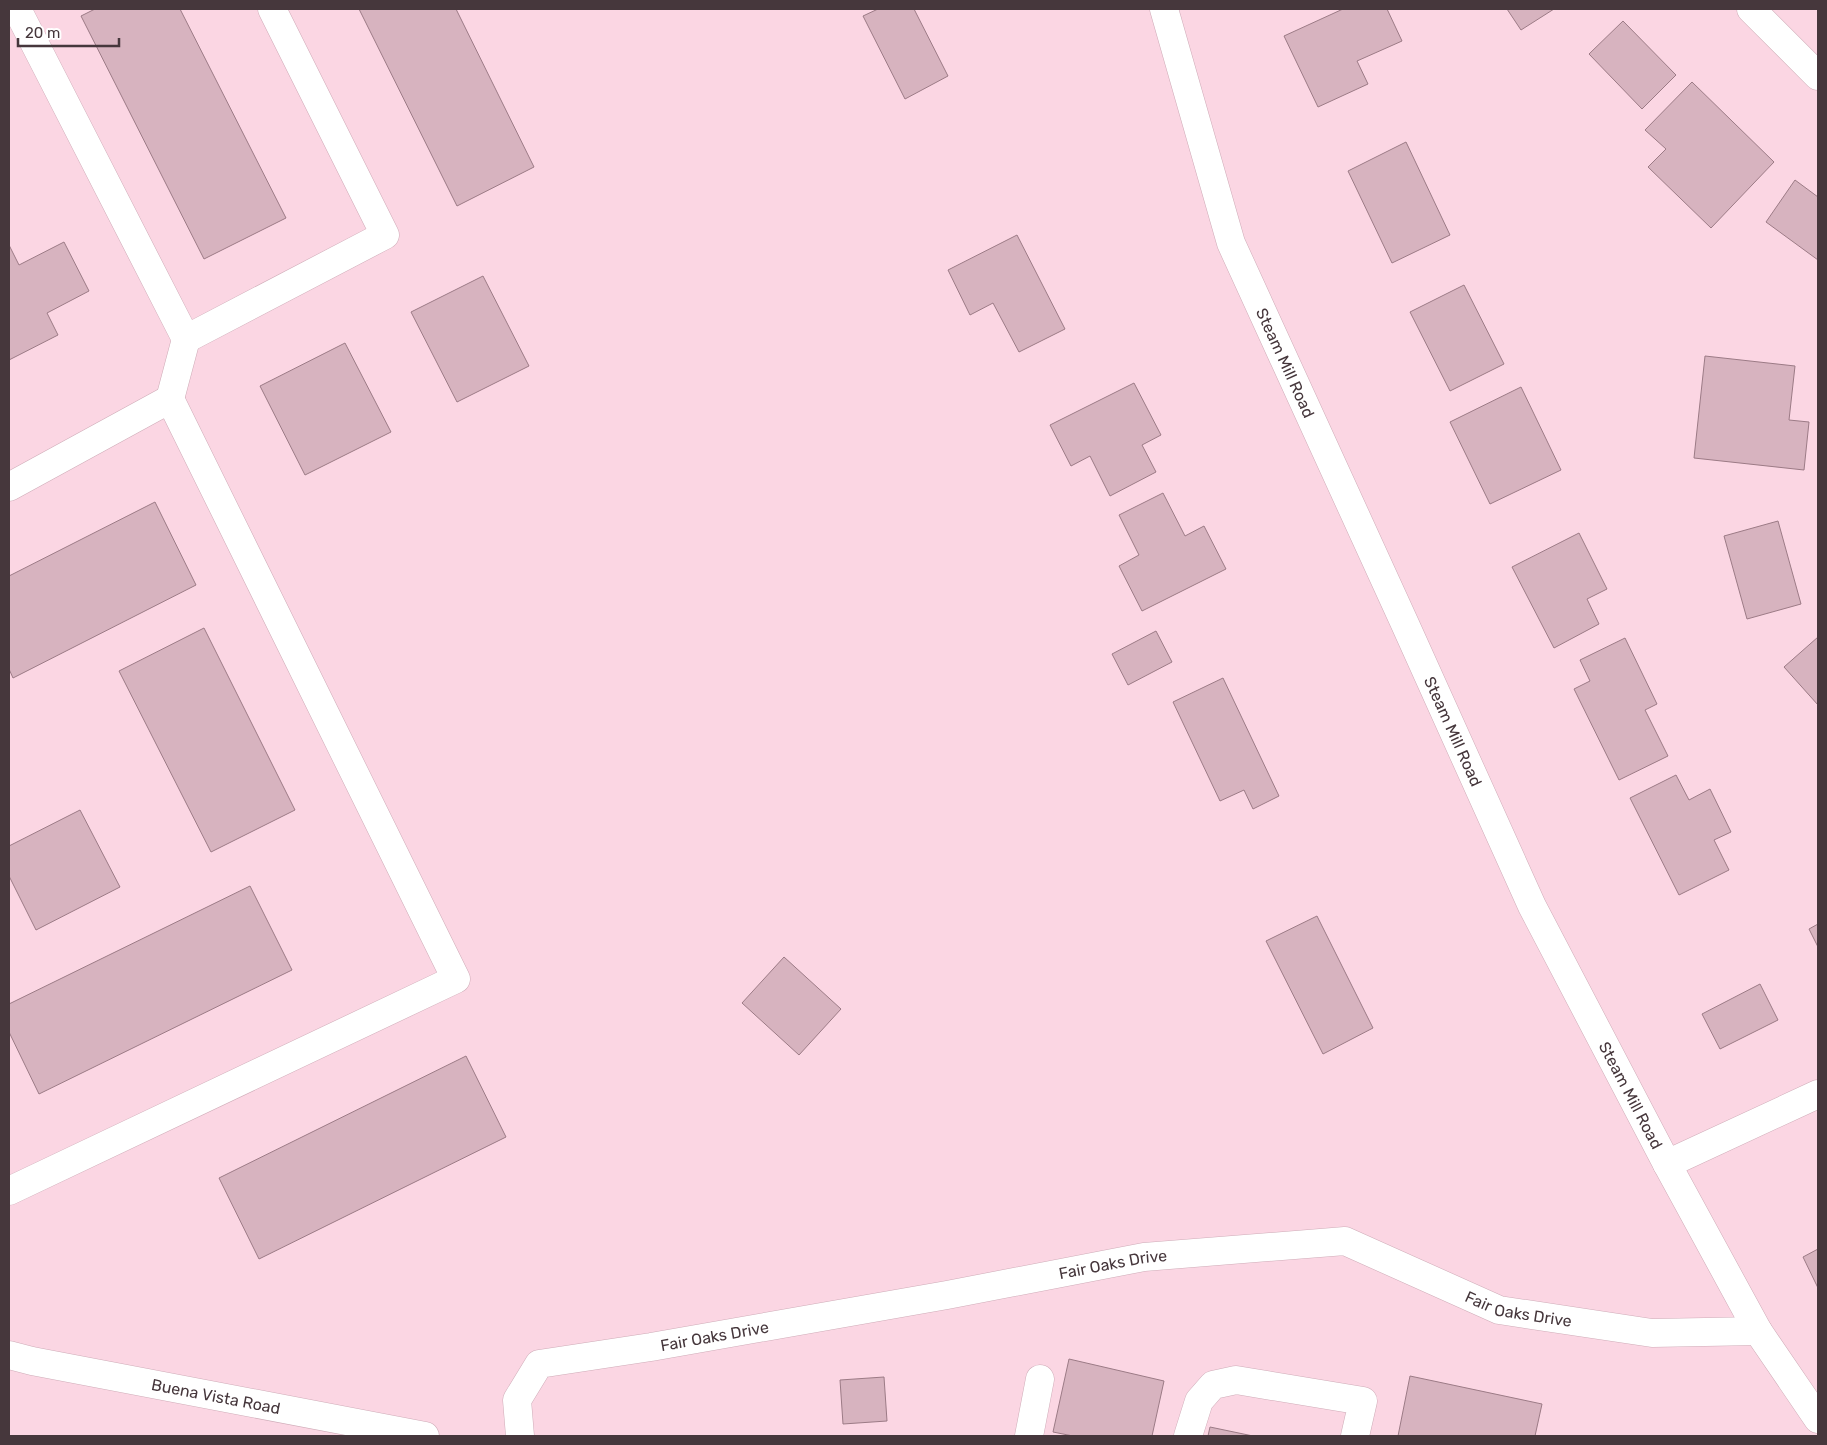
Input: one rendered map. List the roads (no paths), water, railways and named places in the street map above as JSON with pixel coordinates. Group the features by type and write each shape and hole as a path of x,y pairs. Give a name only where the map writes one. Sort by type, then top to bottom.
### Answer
{"street":[{"path":"9,1191 456,979 170,399 186,340 17,9"},
{"path":"186,340 385,235 272,9"},
{"name":"Steam Mill Road","path":"1164,9 1231,243 1532,906 1667,1164 1758,1331 1818,1419"},
{"path":"1751,9 1818,76"},
{"path":"9,487 170,399"},
{"path":"1667,1164 1818,1094"},
{"name":"Fair Oaks Drive","path":"520,1436 516,1400 539,1364 661,1345 947,1295 1144,1256 1345,1242 1499,1310 1652,1332 1758,1331"},
{"name":"Buena Vista Road","path":"9,1355 425,1436"},
{"path":"1029,1436 1040,1379"},
{"path":"1188,1436 1199,1401 1213,1385 1236,1380 1363,1401 1355,1436"}]}
